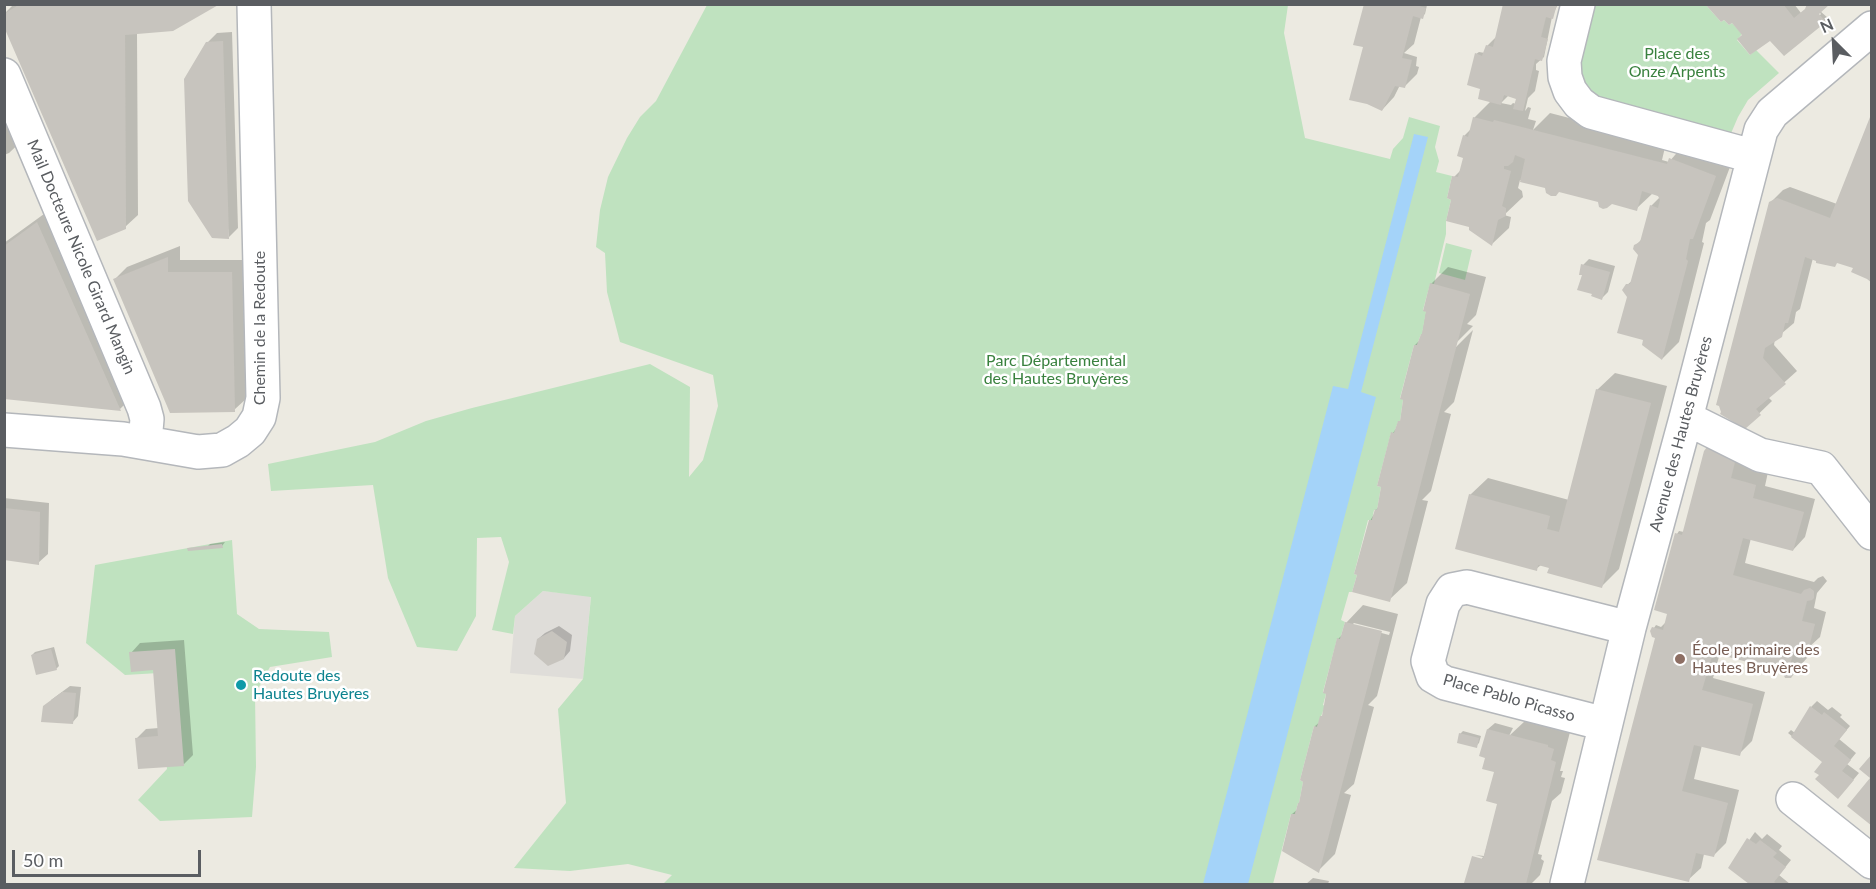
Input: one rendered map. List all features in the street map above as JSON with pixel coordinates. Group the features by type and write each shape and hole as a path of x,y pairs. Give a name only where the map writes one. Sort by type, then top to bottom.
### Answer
{"street":[{"name":"Chemin de la Redoute","path":"4,430 145,442 198,452 222,450 238,441 250,431 259,417 263,398 254,4"},
{"path":"1578,4 1564,61 1565,77 1570,91 1580,104 1591,112 1752,156"},
{"name":"Avenue des Hautes Bruyères","path":"1567,885 1629,628 1686,418 1752,156 1761,130 1772,113 1872,28"},
{"name":"Mail Docteure Nicole Girard Mangin","path":"4,75 144,408 147,419 145,442"},
{"path":"1686,418 1760,455 1821,468 1872,532"},
{"name":"Place Pablo Picasso","path":"1605,724 1445,682 1433,676 1428,661 1443,604 1452,590 1467,587 1629,628"},
{"path":"1793,799 1872,862"}],"shaded area":[{"path":"543,591 591,596 583,679 510,673 515,616"}],"green space":[{"name":"Place des Onze Arpents","path":"1705,4 1721,22 1724,20 1729,25 1732,23 1742,34 1737,40 1750,55 1756,50 1779,73 1748,100 1729,138 1586,95 1573,54 1587,5"},
{"name":"Parc Départemental des Hautes Bruyères","path":"707,5 1288,5 1284,33 1305,138 1390,159 1393,149 1403,138 1409,117 1440,126 1435,147 1439,161 1436,172 1452,176 1447,198 1451,200 1446,221 1446,234 1434,284 1430,284 1423,310 1426,312 1422,334 1417,345 1414,345 1400,398 1403,400 1400,421 1394,433 1391,433 1377,486 1381,487 1377,510 1374,510 1372,520 1368,520 1354,574 1357,575 1352,592 1349,592 1341,620 1345,622 1340,639 1337,639 1323,692 1326,694 1323,705 1325,706 1317,727 1314,726 1300,780 1303,782 1299,803 1295,814 1291,814 1273,884 663,884 672,875 628,864 570,871 514,868 566,803 558,709 583,679 591,597 543,591 515,616 513,634 492,630 509,562 501,537 477,538 476,616 457,651 417,647 388,578 373,485 271,491 268,464 375,442 426,421 650,364 690,387 689,477 703,460 718,406 713,375 620,342 607,292 605,253 596,247 600,210 608,177 640,117 656,101"},
{"path":"1446,243 1472,250 1465,280 1439,273"},
{"path":"232,540 237,614 259,629 329,632 332,657 270,667 255,694 256,767 252,817 160,821 138,800 167,769 159,673 125,675 86,643 95,565"}],"water":[{"path":"1414,134 1428,137 1361,392 1376,397 1248,884 1203,884 1333,386 1348,389"}],"building":[{"path":"20,4 220,4 173,31 125,35 126,229 97,241 4,27 4,14"},
{"path":"1364,4 1416,5 1426,8 1423,19 1413,16 1402,58 1412,60 1405,88 1395,86 1382,111 1367,104 1349,100 1363,47 1353,45"},
{"path":"1503,4 1557,4 1553,19 1546,17 1541,37 1548,39 1542,61 1535,59 1523,111 1513,109 1516,99 1504,95 1501,105 1478,99 1480,89 1467,85 1475,53 1482,56 1486,45 1493,47"},
{"path":"1705,4 1783,4 1794,18 1805,9 1807,4 1830,4 1819,14 1826,22 1784,56 1770,41 1750,55 1737,39 1742,35 1732,23 1729,25 1724,20 1721,22"},
{"path":"223,41 229,239 212,238 188,201 184,79 206,42"},
{"path":"1872,112 1872,283 1851,272 1853,268 1837,263 1835,267 1816,263 1805,257 1788,323 1785,323 1782,337 1765,348 1763,358 1786,384 1756,409 1761,415 1745,429 1720,414 1719,406 1716,405 1769,202 1777,198 1830,218"},
{"path":"1473,117 1493,122 1494,120 1667,164 1669,158 1716,176 1693,239 1690,239 1686,259 1688,261 1662,360 1642,345 1643,340 1617,333 1627,297 1622,290 1626,284 1630,284 1638,255 1633,249 1634,245 1640,242 1650,205 1658,208 1660,200 1658,196 1642,191 1637,211 1612,204 1603,209 1599,207 1598,202 1559,192 1556,196 1551,196 1546,193 1545,188 1520,182 1525,159 1515,155 1513,162 1504,166 1504,169 1511,171 1502,206 1506,208 1506,216 1498,220 1492,246 1469,230 1469,227 1446,221 1451,200 1447,198 1452,176 1458,177 1463,158 1457,156 1463,135 1468,137"},
{"path":"37,222 121,411 4,399 4,246"},
{"path":"168,257 168,272 232,272 235,412 170,413 113,279"},
{"path":"1581,264 1610,272 1602,300 1591,296 1592,294 1577,290 1582,275 1579,275"},
{"path":"1430,283 1470,294 1390,602 1352,592 1357,575 1354,574 1369,520 1372,520 1375,509 1377,510 1381,487 1377,486 1391,432 1394,433 1400,421 1403,400 1400,399 1414,345 1417,345 1422,334 1426,312 1423,311"},
{"path":"1596,389 1651,403 1602,588 1547,573 1549,568 1538,565 1537,571 1455,549 1469,494 1550,516 1547,529 1559,532"},
{"name":"École primaire des Hautes Bruyères","path":"1710,443 1736,458 1731,478 1756,485 1753,498 1804,512 1793,551 1743,538 1733,575 1801,594 1810,588 1814,591 1814,598 1807,601 1802,621 1815,624 1808,651 1795,647 1790,665 1796,671 1791,678 1785,678 1782,671 1713,653 1702,690 1753,704 1740,756 1694,745 1682,791 1728,803 1714,857 1696,853 1689,882 1597,860 1655,638 1652,637 1650,631 1652,627 1663,630 1667,614 1654,610 1675,533 1682,535 1704,451"},
{"path":"4,508 40,512 39,565 4,560"},
{"path":"222,544 223,548 188,551 187,548"},
{"path":"1345,622 1382,631 1319,873 1282,851 1291,814 1295,814 1299,803 1303,782 1300,780 1314,726 1317,727 1320,716 1322,716 1326,694 1323,693 1337,638 1340,639"},
{"path":"552,631 567,642 564,659 548,666 534,654 537,639"},
{"path":"51,649 57,670 36,675 31,655"},
{"path":"175,649 184,766 138,769 135,738 158,736 153,670 131,672 129,652"},
{"path":"62,692 76,693 73,724 41,722 43,706"},
{"path":"1810,706 1822,715 1824,712 1847,730 1834,746 1851,760 1842,771 1854,780 1838,799 1815,779 1819,775 1814,772 1822,762 1791,737"},
{"path":"1487,729 1548,745 1554,749 1551,760 1556,762 1526,884 1464,883 1472,856 1483,859 1497,804 1486,801 1494,772 1482,769 1485,758 1479,756"},
{"path":"1459,733 1479,738 1477,748 1457,743"},
{"path":"1872,754 1872,776 1870,778 1859,769"},
{"path":"1870,778 1872,780 1872,826 1847,806"},
{"path":"1747,838 1756,844 1760,840 1777,853 1773,857 1786,867 1774,882 1777,884 1749,884 1728,868"}],"place":[{"name":"École primaire des Hautes Bruyères","path":"1680,659"},
{"name":"Redoute des Hautes Bruyères","path":"241,685"}]}
